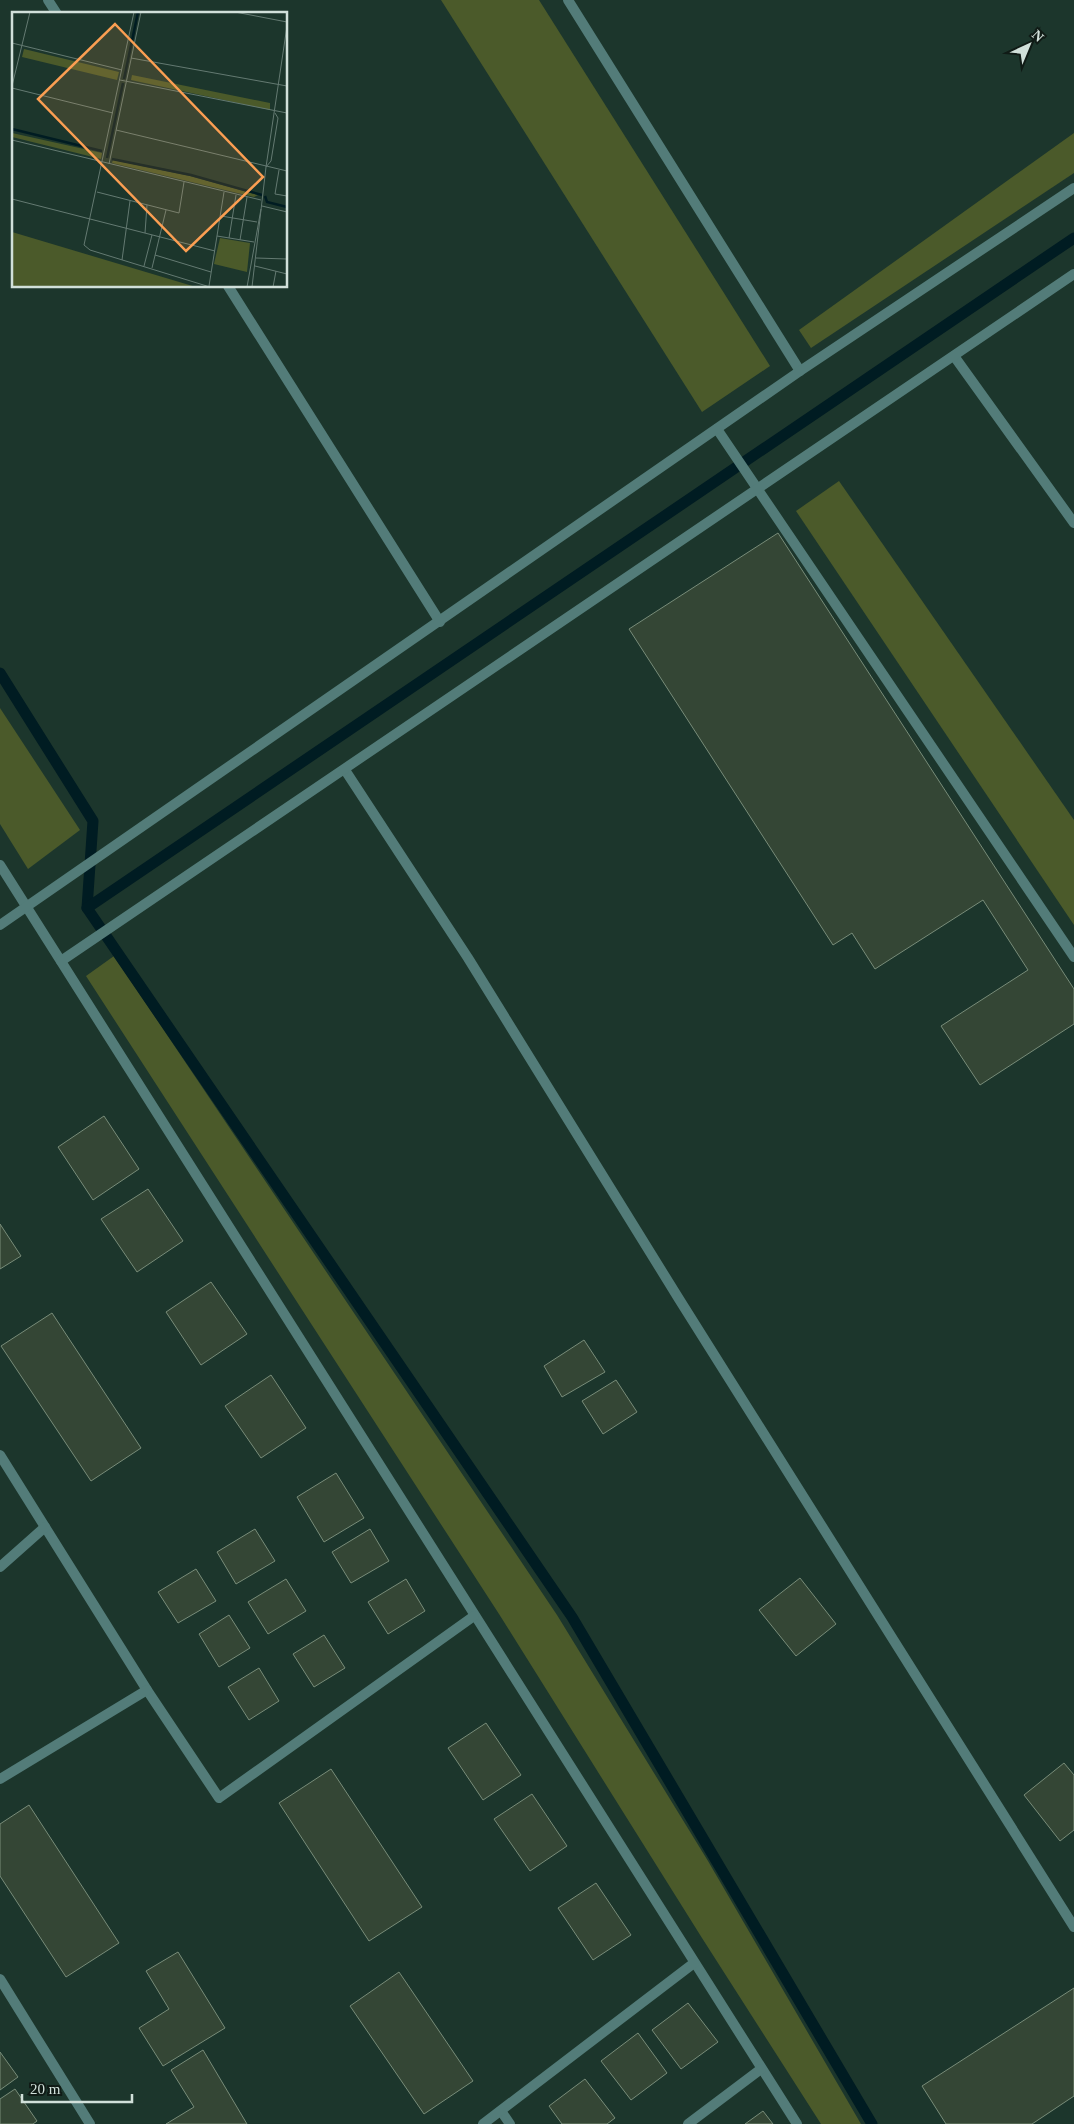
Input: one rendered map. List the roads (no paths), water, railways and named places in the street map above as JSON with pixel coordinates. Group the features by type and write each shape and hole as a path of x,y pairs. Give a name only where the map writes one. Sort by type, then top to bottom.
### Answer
{"street":[{"path":"48,0 56,12"},
{"path":"568,0 800,371"},
{"path":"0,925 800,371 1074,188"},
{"path":"61,961 1074,274"},
{"path":"229,288 440,622"},
{"path":"954,356 1074,522"},
{"path":"717,429 1074,957"},
{"path":"345,770 468,958 679,1299 1074,1927"},
{"path":"0,865 797,2124"},
{"path":"0,1454 147,1690 219,1798 474,1616"},
{"path":"0,1567 45,1526"},
{"path":"0,1778 147,1690"},
{"path":"483,2124 694,1964"},
{"path":"0,1979 90,2124"},
{"path":"688,2124 761,2069"},
{"path":"501,2111 510,2124"}],"waterway":[{"path":"87,908 1074,238"},
{"path":"0,673 93,821 87,908 572,1617 872,2124"}]}
